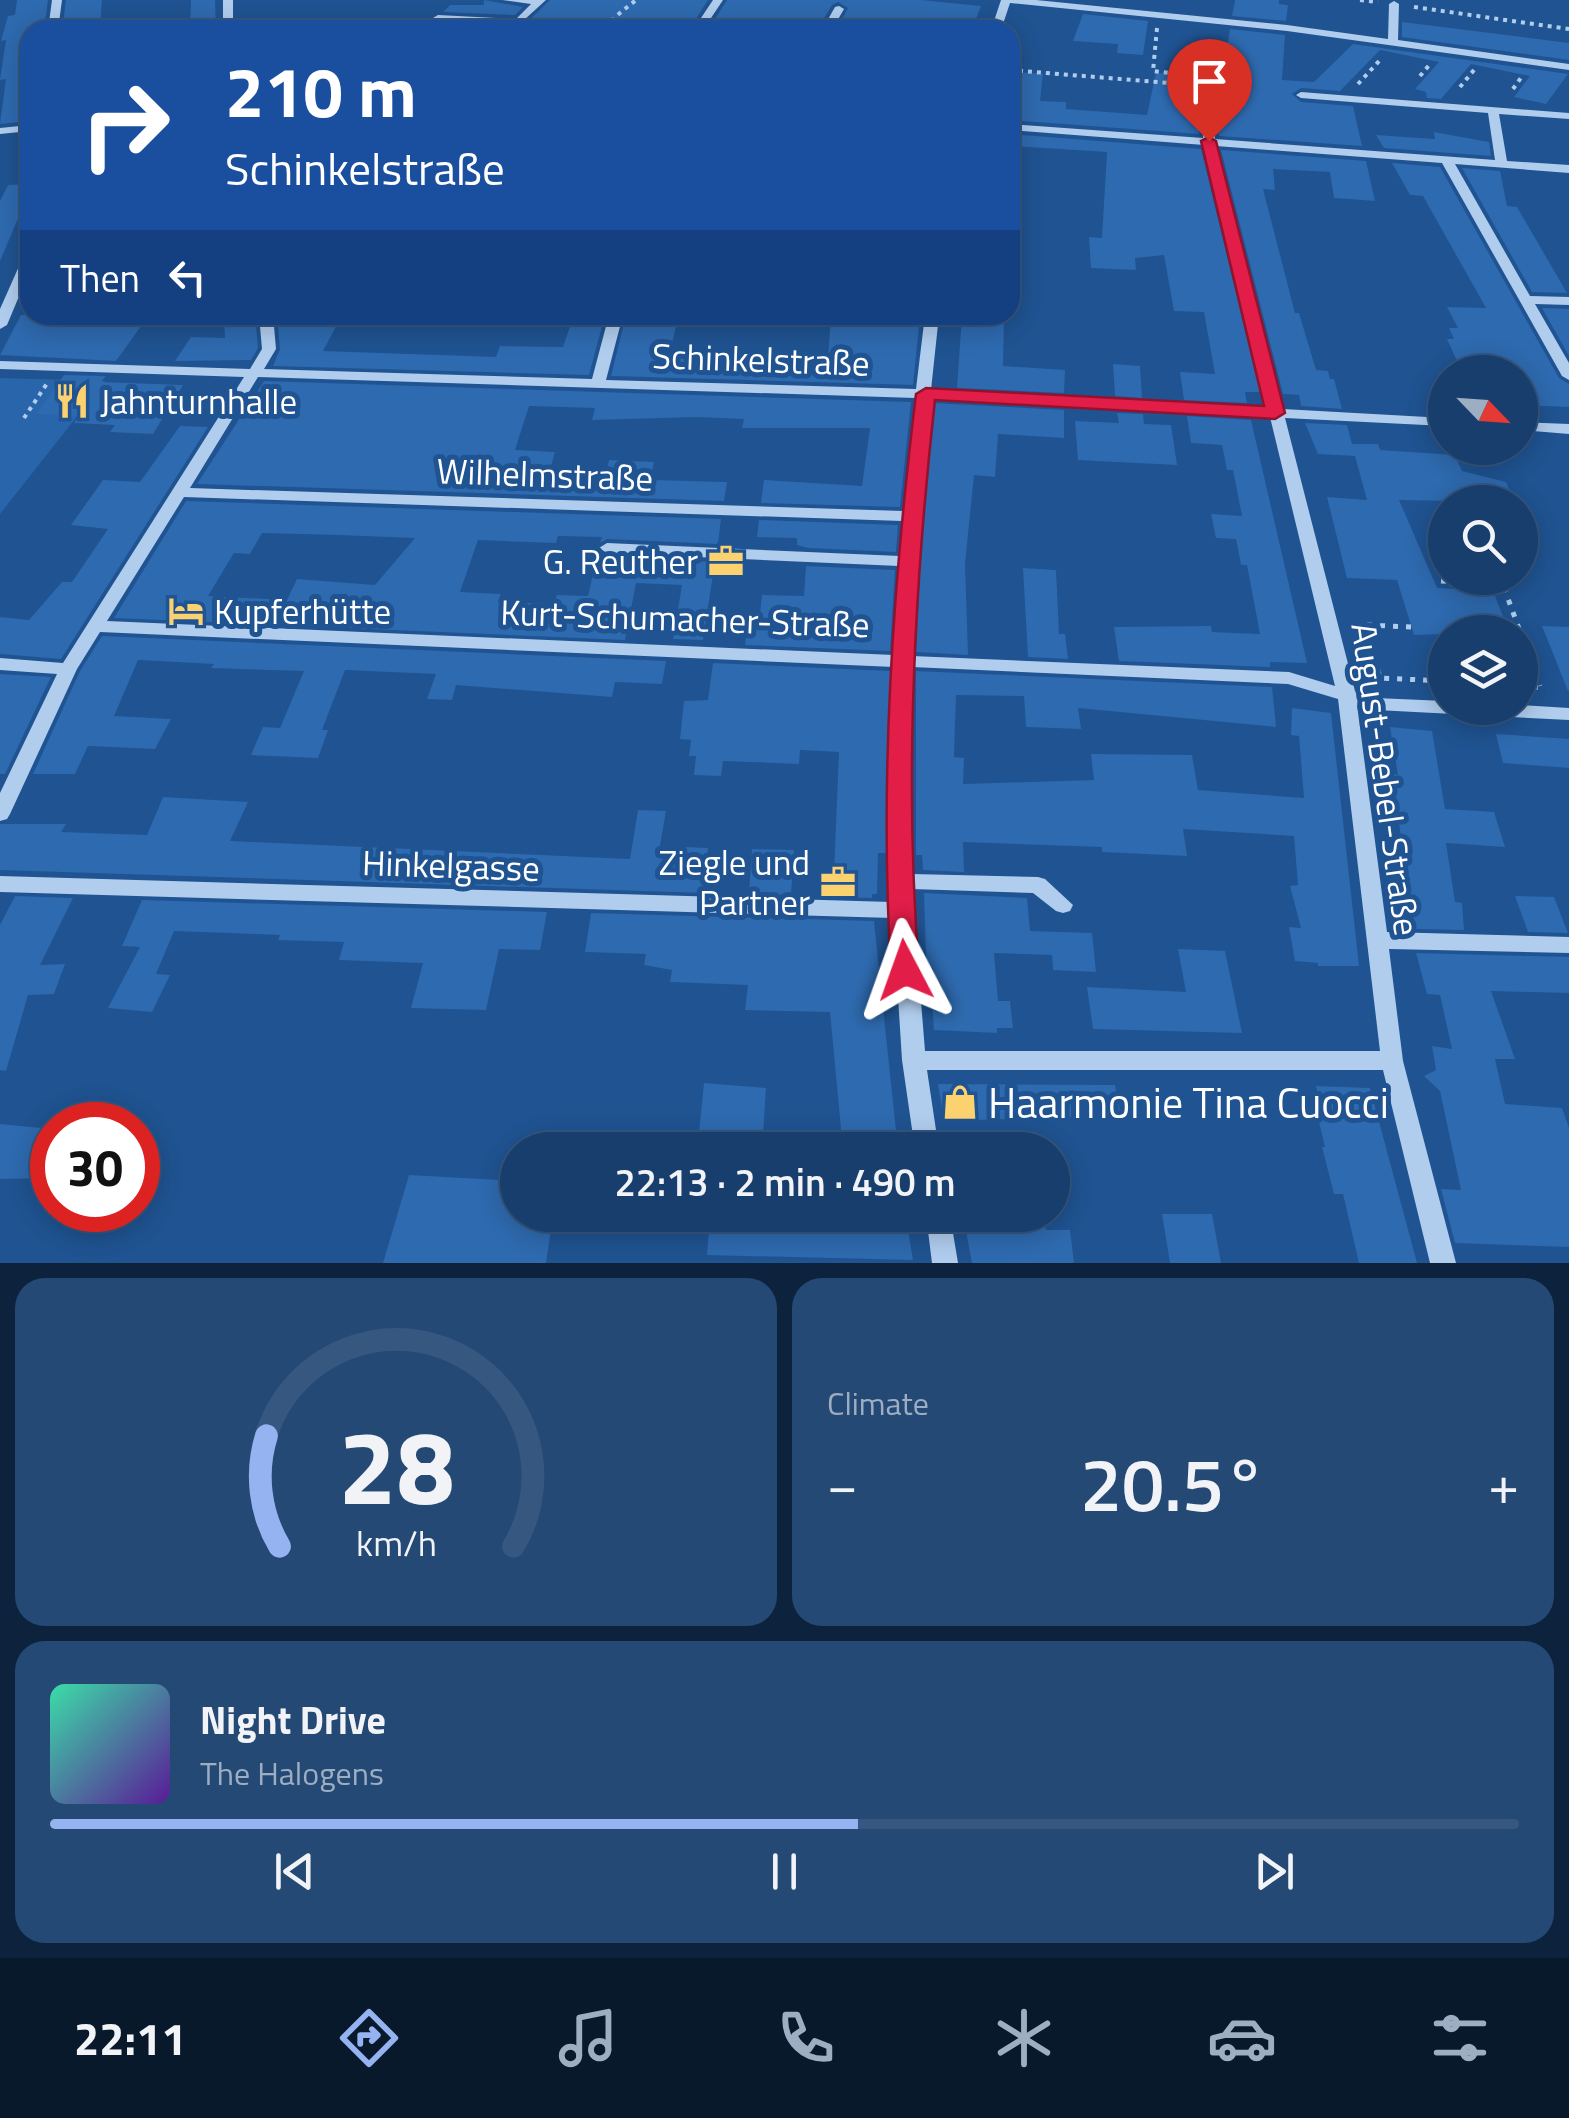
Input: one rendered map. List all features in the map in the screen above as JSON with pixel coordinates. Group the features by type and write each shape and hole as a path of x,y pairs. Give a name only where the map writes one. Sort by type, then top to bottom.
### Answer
{"street":[{"path":"507,0 540,1"},
{"path":"1006,0 1210,15 1569,67"},
{"path":"520,20 540,1"},
{"path":"1394,4 1396,41"},
{"path":"833,20 839,9"},
{"path":"438,18 457,20"},
{"name":"August-Bebel-Straße","path":"1196,77 1207,89 1209,141 1347,696 1392,1061 1443,1263"},
{"path":"1301,94 1569,116"},
{"path":"1492,110 1502,163"},
{"path":"1020,128 1569,169"},
{"path":"1446,159 1569,376"},
{"path":"0,325 20,278"},
{"path":"1525,300 1569,302"},
{"path":"0,814 68,669 255,373 268,349 267,325"},
{"path":"598,384 613,325"},
{"path":"924,1132 913,1060 898,881 910,516 931,325"},
{"name":"Schinkelstraße","path":"0,365 926,394 1428,421"},
{"path":"1538,427 1569,429"},
{"name":"Wilhelmstraße","path":"179,492 910,516"},
{"path":"607,548 908,561"},
{"name":"Kurt-Schumacher-Straße","path":"93,626 1289,678 1386,706 1569,714"},
{"path":"0,664 68,669"},
{"path":"898,881 1038,885 1064,905"},
{"name":"Hinkelgasse","path":"0,884 900,910"},
{"path":"1376,940 1569,945"},
{"path":"913,1060 1392,1061"},
{"path":"941,1232 946,1263"}],"path":[{"path":"613,20 636,0"},
{"path":"1360,0 1569,28"},
{"path":"1156,32 1153,71 1196,77"},
{"path":"1356,86 1396,41"},
{"path":"1020,71 1168,83 1196,77"},
{"path":"24,418 58,367"},
{"path":"1411,627 1366,625 1380,678 1428,680"},
{"path":"1538,681 1540,686"}],"shaded area":[{"path":"0,378 105,381 0,514"}],"building":[{"path":"17,0 48,0 45,20 20,20 20,122 0,124 6,79 0,80 6,40 1,41 8,16 15,15"},
{"path":"66,0 102,0 101,20 63,20"},
{"path":"191,0 215,0 216,20 190,20"},
{"path":"484,0 523,7 515,15 443,12 450,5 484,5"},
{"path":"550,0 708,0 695,20 529,20"},
{"path":"727,0 921,0 981,6 976,20 842,20 848,8 838,2 823,20 714,20"},
{"path":"1235,0 1279,0 1279,4 1288,5 1286,21 1232,16"},
{"path":"1083,14 1148,21 1143,55 1117,53 1118,44 1073,41"},
{"path":"1402,22 1569,43 1569,60 1402,37"},
{"path":"1230,29 1285,35 1282,80 1314,82 1353,44 1568,74 1546,104 1514,97 1530,76 1471,64 1441,99 1427,98 1426,92 1415,89 1439,62 1380,50 1340,91 1301,88 1292,94 1301,102 1353,106 1362,146 1219,136 1216,89 1203,76 1212,76 1217,41 1228,42"},
{"path":"1020,73 1043,74 1040,101 1066,102 1066,109 1147,115 1156,73 1188,75 1198,91 1199,134 1020,121"},
{"path":"1434,132 1489,142 1491,156 1384,148 1376,135 1435,139"},
{"path":"1020,135 1201,149 1260,392 1245,392 1247,403 1184,400 1180,372 1215,374 1204,312 1174,311 1164,255 1135,258 1136,270 1091,268 1089,237 1102,238 1107,152 1020,147"},
{"path":"1221,150 1366,161 1375,201 1334,198 1330,172 1273,169 1275,190 1263,189 1295,313 1299,313 1316,370 1328,371 1330,379 1334,379 1342,409 1301,406 1299,395 1283,394"},
{"path":"1392,163 1440,167 1559,378 1569,384 1569,407 1538,406 1538,355 1454,355 1447,339 1454,339 1449,328 1458,328 1447,307 1486,308 1423,196 1410,195"},
{"path":"1462,168 1500,171 1507,206 1517,207 1567,293 1532,292"},
{"path":"20,184 20,214 0,261 0,201 8,185"},
{"path":"1542,308 1569,309 1569,356"},
{"path":"20,317 20,325 142,325 116,361 0,355"},
{"path":"224,325 256,325 258,348 251,360 175,361 191,337 225,338"},
{"path":"278,325 337,325 323,351 496,357 500,346 563,347 571,325 602,325 589,375 273,366 280,349"},
{"path":"624,325 676,326 670,353 709,354 707,364 784,366 785,357 828,358 830,325 919,325 913,385 611,376"},
{"path":"961,325 1004,325 1003,366 1065,370 1064,393 957,388"},
{"path":"1113,364 1140,366 1142,398 1115,396"},
{"path":"64,375 106,376 101,382 183,385 153,434 110,432 115,425 74,423 79,416 37,414"},
{"path":"264,381 911,402 900,507 761,503 764,480 862,486 870,428 742,428 744,419 697,417 592,420 595,408 529,406 515,450 555,452 548,477 600,479 601,469 607,469 609,460 654,462 650,480 727,482 724,501 197,484"},
{"path":"933,403 1064,410 1064,438 998,434 995,477 974,475 965,564 968,655 916,652"},
{"path":"1117,413 1143,414 1144,424 1171,425 1177,465 1078,460 1075,421 1119,423"},
{"path":"1187,416 1251,420 1307,663 1270,662 1270,667 1119,661 1114,627 1211,626 1212,632 1260,634 1247,565 1241,565 1236,539 1216,538 1211,514 1242,516 1233,470 1227,470 1222,445 1191,443"},
{"path":"1305,423 1347,425 1352,444 1378,444 1380,450 1428,453 1428,465 1459,465 1462,471 1506,482 1507,485 1428,485 1428,501 1399,500 1428,567 1428,595 1495,595 1502,615 1428,615 1428,635 1414,635 1397,580 1347,578 1327,497 1367,500 1355,456 1318,454"},
{"path":"180,426 208,427 61,659 0,654 0,617 29,620 62,582 72,582 108,529 71,525 103,480 140,482"},
{"path":"186,501 721,519 718,544 607,539 600,543 602,537 558,536 556,543 478,540 460,592 501,594 498,602 554,604 557,595 588,596 598,552 607,557 715,562 703,640 673,639 682,585 636,583 625,640 114,618","holes":["262,533 415,538 375,585 297,579 287,600 208,596 234,553 250,554"]},
{"path":"759,520 898,525 896,552 808,548 797,545 797,538 757,537"},
{"path":"806,566 895,570 890,651 745,645 748,623 759,624 762,595 804,596"},
{"path":"1023,568 1056,570 1059,634 1065,634 1068,659 1028,657"},
{"path":"1542,626 1569,627 1569,691 1568,691"},
{"path":"102,636 666,661 662,684 615,682 612,697 456,685 452,700 427,699 436,674 345,670 322,730 328,730 318,758 251,755 263,727 280,728 304,671 211,668 214,664 138,660 114,716 171,719 155,749 88,746 75,774 33,774 80,671"},
{"path":"713,663 890,671 888,853 878,853 877,894 872,894 872,898 833,897 839,752 800,750 799,764 723,761 721,776 694,775 696,756 689,756 691,740 680,739 684,701 708,700"},
{"path":"916,671 1272,687 1276,727 1078,708 1081,729 1026,727 1024,696 956,695 954,757 964,758 963,784 1094,780 1091,754 1192,755 1198,790 1304,798 1299,736 1291,735 1292,708 1331,713 1359,966 1318,966 1295,961 1289,927 1301,928 1290,886 1298,885 1294,836 1183,829 1187,856 1102,852 1102,847 963,842 964,872 923,870 922,855 916,855"},
{"path":"0,674 51,677 5,774 0,774"},
{"path":"1390,727 1432,731 1445,809 1494,812 1505,847 1446,843 1455,902 1462,903 1464,930 1415,929 1396,804 1394,774 1398,775"},
{"path":"1496,734 1569,739 1569,768 1503,763"},
{"path":"163,797 248,802 230,841 630,859 638,810 666,811 660,846 708,848 704,893 0,870 0,824 66,824 61,832 147,835"},
{"path":"752,849 794,850 791,895 749,894"},
{"path":"924,893 1027,898 1030,931 1092,933 1096,972 1053,970 1052,955 994,953 998,1001 1010,1001 1013,1028 997,1028 997,1033 934,1030 931,988 927,988"},
{"path":"15,896 73,898 40,965 65,964 54,994 28,995 6,1071 0,1070 0,925"},
{"path":"1515,896 1554,897 1568,933 1528,932"},
{"path":"142,900 547,912 540,950 499,949 486,1010 411,1008 423,963 339,960 344,942 174,931 156,974 170,975 152,1012 108,1008 140,947 122,946"},
{"path":"591,913 874,921 896,1132 841,1132 830,1012 745,1010 748,985 670,982 672,970 644,965 646,954 585,952"},
{"path":"1178,949 1225,951 1242,1033 1093,1029 1087,987 1186,992"},
{"path":"1416,953 1569,957 1569,993 1491,991 1515,1059 1495,1059 1505,1104 1562,1108 1569,1128 1569,1247 1455,1243 1441,1189 1461,1190 1440,1091 1424,1076 1436,1070 1432,1046 1452,1049 1440,995 1427,994"},
{"path":"704,1083 766,1088 763,1132 699,1132"},
{"path":"938,1084 1115,1085 1120,1111 1073,1111 1074,1117 944,1121"},
{"path":"1316,1086 1370,1088 1417,1263 1359,1263 1343,1194 1334,1194 1322,1147 1315,1106 1321,1106"},
{"path":"0,1124 30,1127 30,1178 0,1179"},
{"path":"409,1175 500,1180 500,1232 551,1232 546,1263 383,1263"},
{"path":"1162,1214 1212,1214 1221,1263 1170,1263"},
{"path":"1070,1230 1074,1263 972,1263 966,1232"},
{"path":"709,1232 908,1232 913,1260 707,1255"}],"place":[{"name":"Jahnturnhalle","path":"72,401"},
{"name":"G. Reuther","path":"726,561"},
{"name":"Kupferhütte","path":"186,611"},
{"name":"Ziegle und Partner","path":"838,882"},
{"name":"Haarmonie Tina Cuocci","path":"960,1102"}],"route":[{"path":"905,970 898,881 909,538 926,394 1275,413 1209,141"}]}
